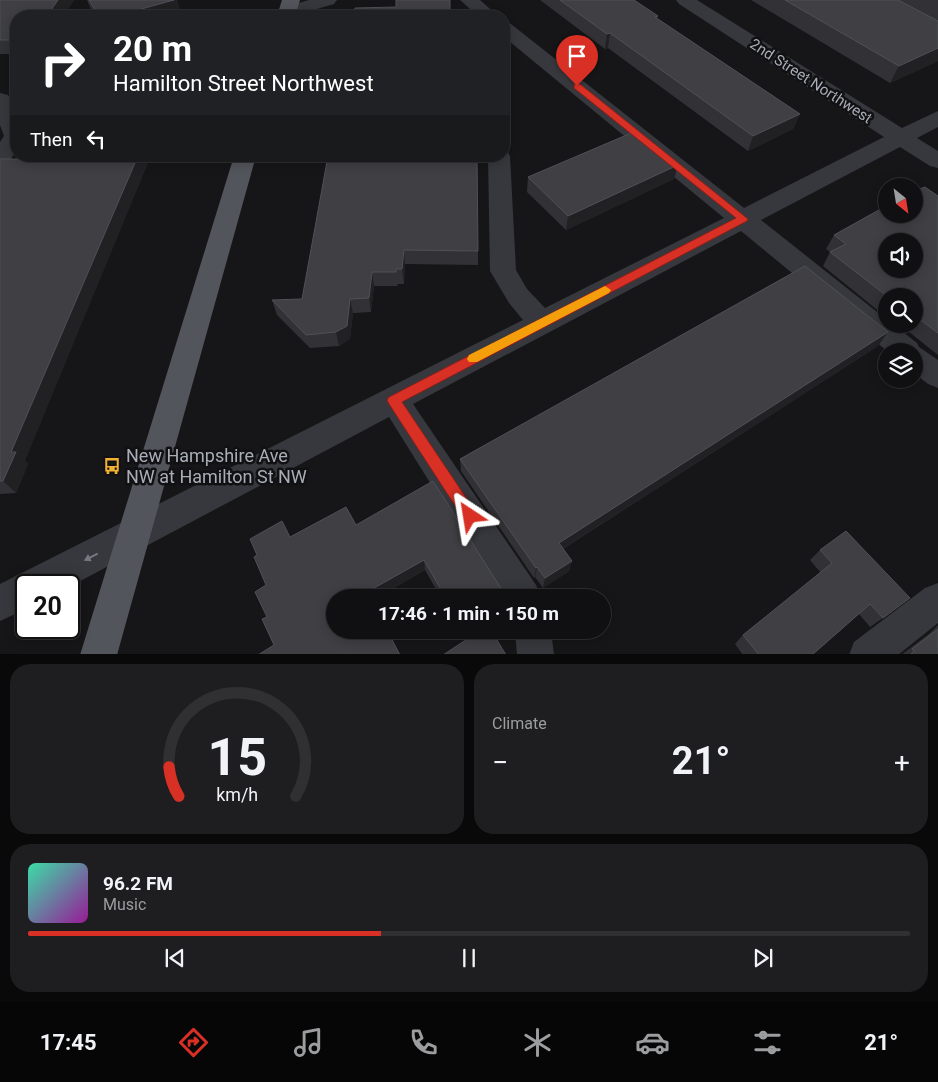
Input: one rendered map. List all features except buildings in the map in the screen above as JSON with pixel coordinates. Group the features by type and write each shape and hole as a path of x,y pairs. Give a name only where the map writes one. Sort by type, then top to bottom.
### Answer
{"main road":[{"path":"98,654 243,162"}],"street":[{"path":"289,10 328,0"},
{"path":"468,0 481,10"},
{"name":"2nd Street Northwest","path":"685,0 938,161"},
{"path":"510,33 897,343"},
{"path":"0,99 10,124"},
{"path":"57,574 938,118"},
{"path":"0,159 10,144"},
{"path":"499,162 503,271 518,296 542,323"},
{"path":"923,364 938,376"},
{"path":"394,400 517,589"},
{"path":"0,603 15,596"},
{"path":"867,654 938,601"},
{"path":"534,639 536,654"}],"slow traffic":[{"path":"473,359 605,290"}],"place":[{"name":"New Hampshire Ave NW at Hamilton St NW","path":"112,466"}],"route":[{"path":"470,516 394,400 743,219 577,86"}]}
